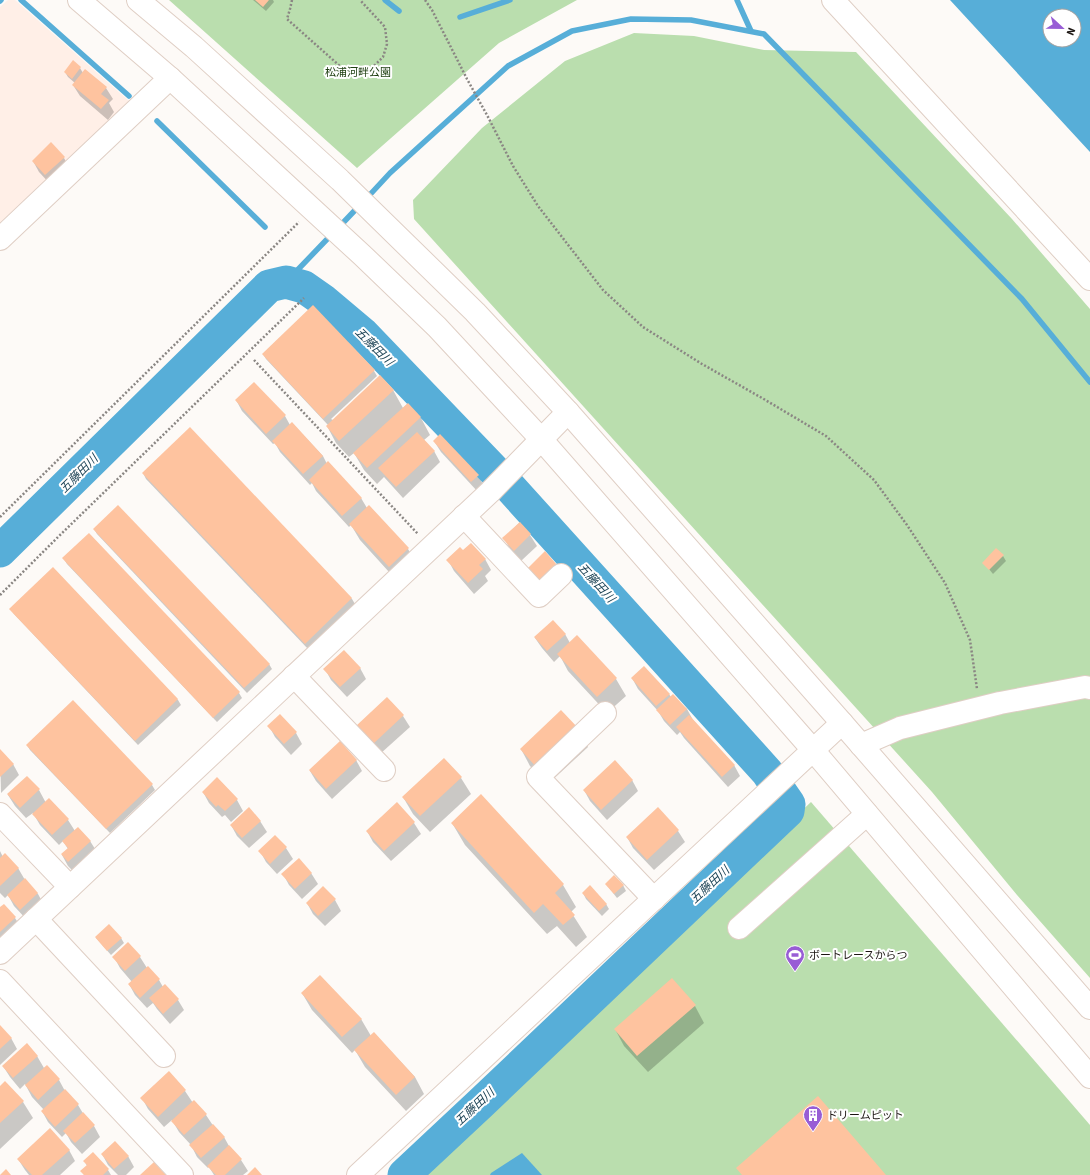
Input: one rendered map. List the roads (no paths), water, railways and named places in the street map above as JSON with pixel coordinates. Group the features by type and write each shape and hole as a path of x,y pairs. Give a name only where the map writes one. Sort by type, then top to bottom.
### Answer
{"street":[{"path":"79,0 170,78 312,208 437,327 541,439 813,750 1090,1077"},
{"path":"138,0 194,47 340,180 475,312 568,412 1090,1008"},
{"path":"833,0 1090,279"},
{"path":"0,239 170,78"},
{"path":"0,953 490,492 568,412"},
{"path":"464,516 539,596 561,575"},
{"path":"294,676 384,770"},
{"path":"861,745 900,728 1000,703 1085,687 1090,688"},
{"path":"605,713 538,778 654,899"},
{"path":"358,1175 842,724"},
{"path":"0,814 70,887"},
{"path":"739,928 867,814"},
{"path":"36,919 164,1056"},
{"path":"0,981 182,1175"}],"water":[{"path":"950,0 1090,0 1090,152"},
{"path":"522,1153 542,1175 490,1175 491,1173"}],"waterway":[{"path":"21,0 129,96"},
{"path":"385,0 399,11"},
{"path":"460,17 510,0"},
{"path":"737,0 751,31"},
{"path":"365,200 390,173 508,66 572,31 631,19 691,20 764,34 1022,299 1090,382"},
{"path":"157,121 265,227"},
{"path":"339,227 359,206"},
{"path":"286,282 333,233"},
{"name":"五藤田川","path":"0,551 269,286 286,282 304,287 324,301 362,333 508,485 767,772 789,804 788,811 404,1175"}],"place":[{"name":"ボートレースからつ","path":"795,972"},
{"name":"ドリームピット","path":"813,1132"}],"park label":[{"name":"松浦河畔公園","path":"358,72"}]}
